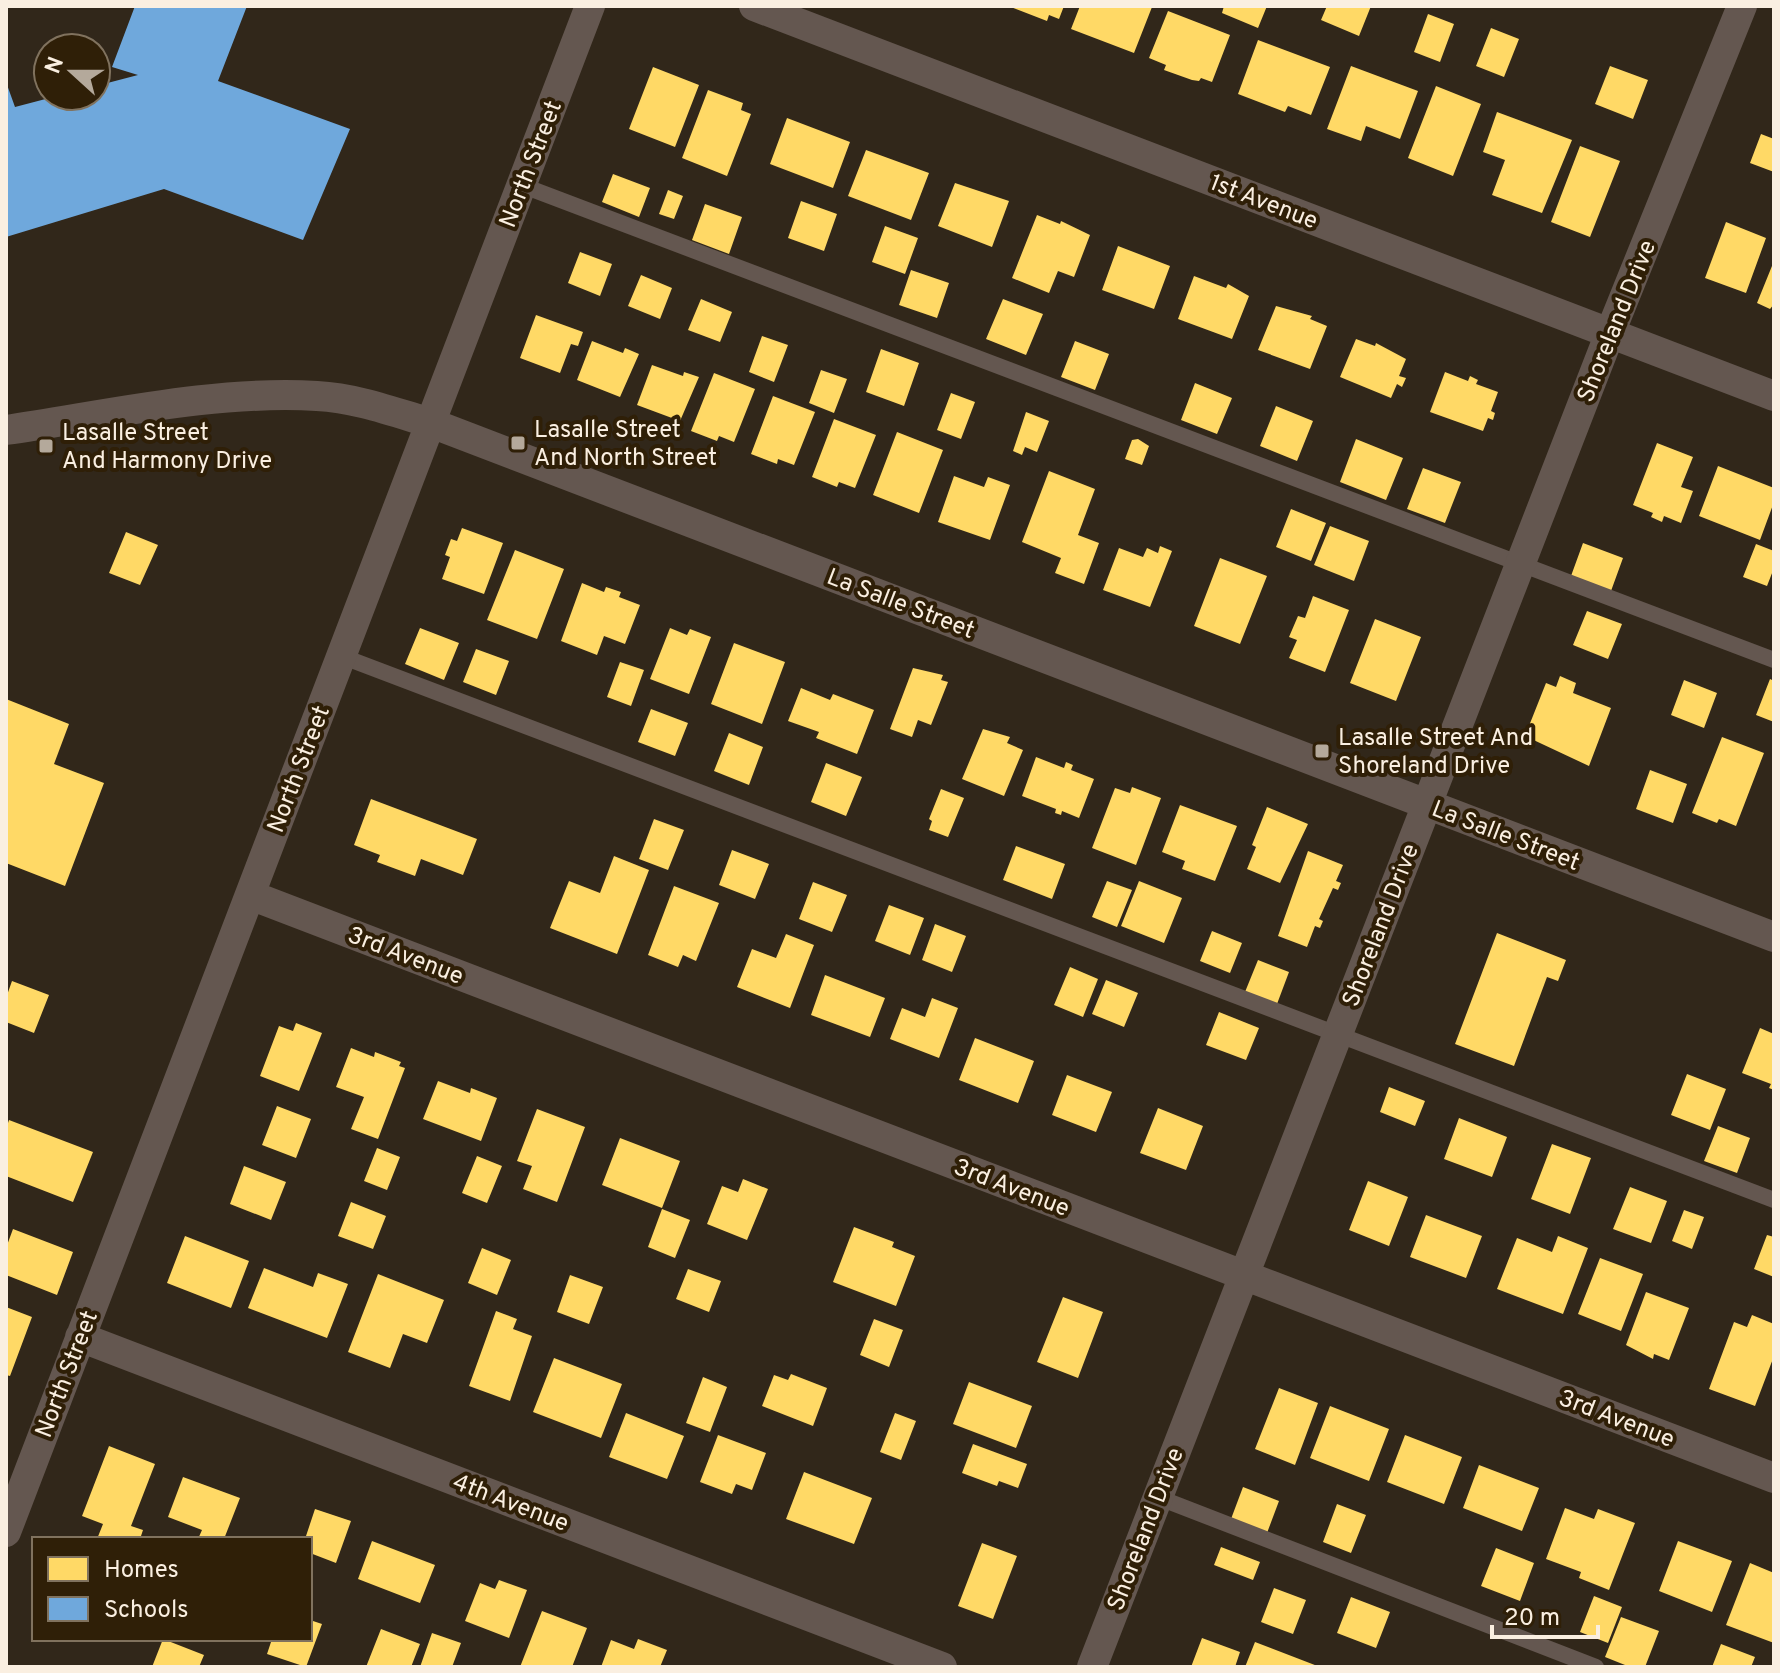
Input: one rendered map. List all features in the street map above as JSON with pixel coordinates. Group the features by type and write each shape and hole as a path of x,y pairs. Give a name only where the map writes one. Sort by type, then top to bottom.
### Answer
{"street":[{"name":"North Street","path":"6,1532 590,6"},
{"name":"1st Avenue","path":"754,6 1774,396"},
{"name":"Shoreland Drive","path":"1092,1667 1610,333 1742,6"},
{"name":"La Salle Street","path":"6,430 261,396 319,396 371,404 431,423 1774,937"},
{"name":"3rd Avenue","path":"250,895 1774,1478"},
{"name":"4th Avenue","path":"80,1337 942,1667"}],"lane":[{"path":"521,185 1774,660"},
{"path":"341,656 1774,1200"},
{"path":"1157,1497 1596,1667"}],"building: Homes":[{"path":"1008,6 1064,6 1059,19 1049,15 1047,21"},
{"path":"1080,6 1152,7 1134,53 1071,29"},
{"path":"1224,6 1267,6 1258,28 1222,13"},
{"path":"1327,6 1371,6 1359,36 1321,20"},
{"path":"1168,11 1230,35 1212,82 1201,78 1199,81 1192,80 1164,70 1166,65 1149,58"},
{"path":"1428,14 1454,24 1440,62 1414,52"},
{"path":"1491,28 1519,39 1504,77 1476,66"},
{"path":"1258,40 1330,67 1311,115 1288,106 1285,112 1238,94"},
{"path":"1351,66 1418,91 1400,139 1366,126 1361,141 1327,129"},
{"path":"1610,66 1648,80 1633,119 1595,104"},
{"path":"653,67 699,85 675,147 629,129"},
{"path":"1436,86 1481,104 1453,176 1408,158"},
{"path":"708,90 743,103 741,110 751,114 727,176 682,158"},
{"path":"1497,112 1572,140 1542,213 1492,195 1505,160 1483,152"},
{"path":"787,118 850,142 833,188 770,164"},
{"path":"1761,134 1774,139 1774,172 1750,163"},
{"path":"1580,146 1620,161 1590,237 1551,222"},
{"path":"866,150 929,173 911,220 848,196"},
{"path":"613,174 650,188 639,217 602,202"},
{"path":"955,183 1009,201 992,247 938,226"},
{"path":"668,190 683,196 674,219 659,214"},
{"path":"801,201 837,214 824,251 788,238"},
{"path":"705,204 742,217 729,254 692,240"},
{"path":"1037,215 1060,224 1061,221 1090,235 1074,277 1058,271 1049,293 1012,278"},
{"path":"1726,222 1766,238 1746,293 1705,278"},
{"path":"885,226 918,238 905,274 872,262"},
{"path":"1118,246 1170,266 1154,309 1102,290"},
{"path":"580,252 612,264 600,296 568,283"},
{"path":"1774,261 1774,304 1770,309 1757,303"},
{"path":"911,270 949,283 937,318 899,305"},
{"path":"641,275 672,288 660,319 628,306"},
{"path":"1194,276 1226,288 1228,284 1249,296 1232,339 1178,319"},
{"path":"701,299 732,312 720,342 688,330"},
{"path":"1003,299 1043,314 1026,355 986,339"},
{"path":"1276,306 1312,316 1310,319 1327,326 1310,369 1258,350"},
{"path":"536,315 583,332 578,346 571,344 560,373 520,358"},
{"path":"762,336 788,345 774,382 749,372"},
{"path":"1356,339 1375,346 1376,343 1406,359 1399,376 1406,378 1402,387 1397,384 1391,398 1340,377"},
{"path":"592,341 623,353 625,348 639,354 620,397 577,380"},
{"path":"1075,341 1109,354 1095,390 1061,377"},
{"path":"881,349 919,363 904,406 866,392"},
{"path":"652,365 683,376 684,372 699,377 680,421 637,405"},
{"path":"821,370 847,379 834,413 809,403"},
{"path":"1445,372 1468,381 1470,376 1478,380 1476,384 1498,392 1491,411 1495,413 1493,420 1488,418 1483,431 1430,412"},
{"path":"714,373 755,389 734,442 719,436 717,441 691,431"},
{"path":"1195,383 1232,398 1217,434 1181,420"},
{"path":"951,393 975,402 961,439 937,430"},
{"path":"773,396 815,412 794,465 778,459 777,464 751,454"},
{"path":"1276,406 1313,421 1297,461 1260,446"},
{"path":"1026,412 1049,421 1037,452 1025,447 1022,455 1013,451"},
{"path":"834,419 876,435 855,488 839,482 837,487 812,477"},
{"path":"897,432 943,450 919,513 873,495"},
{"path":"1138,439 1149,446 1142,465 1125,459 1132,440"},
{"path":"1356,439 1403,458 1386,500 1340,482"},
{"path":"1657,443 1693,457 1681,487 1693,491 1681,523 1664,516 1662,522 1651,517 1653,513 1633,505"},
{"path":"1718,466 1774,488 1774,502 1760,540 1699,516"},
{"path":"1423,468 1461,482 1445,523 1407,509"},
{"path":"1049,471 1095,489 1078,535 1099,543 1084,584 1055,573 1061,558 1022,542"},
{"path":"954,476 984,487 988,477 1010,485 990,540 938,522"},
{"path":"1291,509 1326,523 1311,561 1276,547"},
{"path":"1330,526 1369,541 1354,581 1314,565"},
{"path":"462,528 503,543 484,594 442,579 450,557 445,555 451,539 457,541"},
{"path":"126,532 158,545 140,585 109,573"},
{"path":"1583,543 1623,558 1611,591 1571,576"},
{"path":"1756,544 1774,551 1774,568 1767,586 1743,577"},
{"path":"1160,546 1172,551 1150,607 1103,590 1119,548 1143,557 1147,548 1158,553"},
{"path":"515,550 564,569 537,639 487,620"},
{"path":"1220,558 1267,576 1240,644 1194,626"},
{"path":"582,583 604,592 606,587 621,592 619,597 640,605 625,644 604,636 597,655 561,641"},
{"path":"1313,596 1349,610 1325,672 1289,658 1297,640 1289,637 1298,616 1305,618"},
{"path":"1587,611 1622,624 1608,659 1573,645"},
{"path":"1375,619 1421,637 1396,701 1350,683"},
{"path":"420,628 459,643 444,680 405,664"},
{"path":"670,628 687,635 690,629 711,637 689,694 650,679"},
{"path":"734,643 785,662 762,724 711,704"},
{"path":"476,649 509,661 496,695 463,682"},
{"path":"620,662 644,670 631,706 607,697"},
{"path":"913,668 943,675 941,680 948,682 931,725 918,720 912,737 890,729"},
{"path":"1560,676 1576,683 1573,693 1611,708 1589,766 1525,736 1546,683 1556,687"},
{"path":"1770,679 1774,681 1774,722 1756,715"},
{"path":"1684,680 1717,693 1704,728 1671,715"},
{"path":"801,688 830,700 833,694 874,710 857,754 816,738 819,732 788,721"},
{"path":"6,699 69,724 54,764 104,783 65,886 6,863"},
{"path":"651,709 688,723 675,756 638,742"},
{"path":"983,729 1010,737 1007,743 1023,750 1004,796 962,779"},
{"path":"729,733 763,747 749,785 714,771"},
{"path":"1722,737 1764,753 1736,826 1719,819 1717,823 1692,813"},
{"path":"1036,757 1064,768 1066,762 1073,765 1071,770 1094,779 1079,818 1062,811 1061,815 1055,813 1056,809 1022,796"},
{"path":"826,763 862,777 846,816 811,802"},
{"path":"1650,770 1687,784 1673,823 1636,809"},
{"path":"1132,787 1161,798 1136,865 1092,848 1115,788 1130,793"},
{"path":"941,789 964,798 948,837 929,830 932,821 929,819"},
{"path":"371,799 477,839 463,875 421,859 415,876 377,862 380,855 354,845"},
{"path":"1180,805 1237,826 1215,881 1182,869 1185,861 1162,852"},
{"path":"1267,807 1308,824 1280,883 1247,869 1256,847 1252,845"},
{"path":"654,819 684,830 668,870 639,859"},
{"path":"1016,846 1065,864 1052,899 1003,880"},
{"path":"732,850 769,864 755,899 719,885"},
{"path":"1308,851 1343,865 1336,881 1341,883 1338,890 1333,888 1319,919 1323,921 1320,928 1315,926 1307,947 1278,936"},
{"path":"614,856 649,870 617,954 550,928 569,881 600,893"},
{"path":"1107,881 1132,890 1117,927 1092,917"},
{"path":"1139,881 1182,898 1164,943 1121,926"},
{"path":"813,882 847,895 832,932 799,919"},
{"path":"674,886 719,903 696,961 683,955 678,967 648,955"},
{"path":"889,905 924,918 910,955 875,941"},
{"path":"935,924 966,936 952,972 922,960"},
{"path":"1212,931 1242,943 1230,973 1200,961"},
{"path":"1497,933 1566,960 1558,981 1547,977 1514,1066 1455,1044"},
{"path":"786,934 814,945 790,1008 737,987 752,949 776,958"},
{"path":"1258,960 1289,972 1277,1004 1245,992"},
{"path":"1070,967 1098,979 1083,1017 1054,1005"},
{"path":"825,975 885,998 870,1037 811,1015"},
{"path":"1106,980 1138,993 1124,1027 1092,1014"},
{"path":"12,981 49,995 34,1033 6,1022 6,998"},
{"path":"932,998 958,1008 939,1058 890,1039 902,1008 925,1017"},
{"path":"1219,1012 1259,1028 1246,1060 1206,1045"},
{"path":"296,1023 322,1033 299,1091 260,1076 279,1026 293,1031"},
{"path":"1760,1028 1774,1034 1774,1090 1769,1088 1771,1084 1742,1073"},
{"path":"975,1038 1034,1061 1018,1103 959,1080"},
{"path":"351,1048 374,1057 375,1052 401,1062 399,1066 405,1068 378,1139 351,1129 364,1097 336,1087"},
{"path":"1687,1074 1726,1089 1710,1130 1671,1115"},
{"path":"1067,1075 1112,1092 1096,1132 1052,1115"},
{"path":"438,1081 470,1093 471,1088 497,1098 481,1141 423,1119"},
{"path":"1389,1087 1425,1101 1415,1126 1380,1112"},
{"path":"277,1106 311,1119 296,1158 262,1145"},
{"path":"1158,1108 1203,1126 1186,1170 1140,1153"},
{"path":"537,1109 585,1127 557,1202 523,1189 532,1166 517,1161"},
{"path":"1459,1118 1507,1137 1492,1177 1444,1159"},
{"path":"9,1120 93,1152 73,1202 6,1176 6,1129"},
{"path":"1718,1126 1750,1138 1737,1173 1704,1161"},
{"path":"620,1138 680,1161 662,1208 602,1185"},
{"path":"1552,1144 1591,1158 1570,1214 1531,1199"},
{"path":"377,1148 400,1157 387,1190 364,1181"},
{"path":"477,1156 502,1166 487,1203 462,1193"},
{"path":"244,1166 286,1182 271,1220 230,1204"},
{"path":"743,1179 768,1189 747,1240 707,1224 722,1186 738,1192"},
{"path":"1368,1181 1408,1197 1389,1246 1349,1230"},
{"path":"1630,1187 1667,1201 1651,1243 1613,1229"},
{"path":"351,1202 386,1216 373,1249 338,1236"},
{"path":"662,1209 690,1220 675,1258 648,1247"},
{"path":"1684,1210 1704,1217 1692,1249 1672,1241"},
{"path":"1426,1215 1482,1236 1466,1278 1410,1257"},
{"path":"854,1227 894,1242 892,1247 915,1256 896,1306 833,1282"},
{"path":"13,1229 73,1252 57,1295 6,1275 6,1248"},
{"path":"1767,1235 1774,1237 1774,1277 1754,1269"},
{"path":"185,1236 249,1261 231,1308 167,1283"},
{"path":"1558,1236 1588,1248 1563,1314 1497,1289 1517,1238 1552,1252"},
{"path":"482,1248 511,1260 497,1295 468,1283"},
{"path":"1600,1258 1643,1274 1621,1331 1578,1314"},
{"path":"264,1268 313,1287 318,1273 348,1284 327,1338 248,1308"},
{"path":"688,1269 721,1281 709,1312 676,1299"},
{"path":"378,1274 444,1300 427,1343 403,1334 390,1368 348,1352"},
{"path":"570,1275 603,1287 589,1324 557,1312"},
{"path":"1646,1292 1689,1308 1669,1360 1654,1354 1653,1359 1626,1345"},
{"path":"1063,1297 1103,1312 1078,1378 1037,1362"},
{"path":"6,1307 32,1317 10,1376 6,1375"},
{"path":"496,1311 517,1319 513,1329 532,1336 510,1401 469,1386"},
{"path":"1752,1315 1774,1324 1774,1356 1755,1406 1709,1389 1734,1322 1747,1327"},
{"path":"874,1319 903,1330 889,1367 860,1355"},
{"path":"554,1358 622,1384 601,1438 533,1412"},
{"path":"791,1374 827,1388 813,1426 762,1406 774,1375 788,1380"},
{"path":"703,1377 727,1387 710,1432 686,1423"},
{"path":"969,1382 1032,1406 1016,1448 953,1424"},
{"path":"1279,1388 1318,1403 1295,1465 1255,1449"},
{"path":"1330,1406 1389,1429 1369,1481 1310,1458"},
{"path":"626,1413 684,1436 667,1479 609,1457"},
{"path":"895,1413 916,1421 901,1460 880,1452"},
{"path":"718,1435 766,1453 752,1490 736,1484 732,1494 700,1482"},
{"path":"1405,1435 1462,1457 1444,1504 1387,1482"},
{"path":"973,1444 1027,1464 1018,1488 999,1481 997,1486 962,1473"},
{"path":"109,1446 155,1464 131,1526 143,1530 141,1537 98,1537 103,1524 82,1516"},
{"path":"1479,1465 1539,1488 1522,1531 1463,1508"},
{"path":"804,1472 872,1498 854,1544 786,1519"},
{"path":"183,1477 240,1498 225,1537 199,1537 202,1530 168,1517"},
{"path":"1243,1487 1279,1501 1267,1533 1231,1519"},
{"path":"1337,1504 1366,1515 1351,1553 1323,1542"},
{"path":"1565,1508 1594,1519 1598,1509 1635,1523 1609,1590 1579,1578 1581,1572 1546,1559"},
{"path":"315,1509 351,1521 336,1563 312,1554 312,1537 306,1537"},
{"path":"372,1541 435,1565 420,1603 358,1579"},
{"path":"1678,1541 1732,1561 1712,1612 1659,1591"},
{"path":"982,1543 1017,1556 993,1619 958,1606"},
{"path":"1221,1547 1260,1562 1253,1580 1214,1565"},
{"path":"1496,1548 1534,1563 1520,1601 1481,1586"},
{"path":"1750,1563 1774,1573 1774,1643 1726,1625"},
{"path":"499,1580 527,1590 509,1638 465,1621 480,1583 495,1589"},
{"path":"1274,1588 1306,1600 1293,1634 1261,1622"},
{"path":"1594,1596 1622,1607 1608,1643 1580,1632"},
{"path":"1351,1597 1390,1612 1376,1648 1337,1633"},
{"path":"542,1611 587,1628 572,1667 520,1667"},
{"path":"1621,1617 1659,1631 1645,1667 1630,1667 1605,1657"},
{"path":"312,1621 322,1624 306,1667 267,1654 271,1641 312,1641"},
{"path":"381,1629 420,1644 411,1667 366,1667"},
{"path":"432,1633 461,1643 452,1667 420,1667"},
{"path":"1202,1638 1240,1652 1235,1667 1191,1667"},
{"path":"638,1639 667,1650 660,1667 601,1667 611,1640 634,1649"},
{"path":"162,1641 204,1655 199,1667 152,1667"},
{"path":"1255,1642 1320,1667 1245,1667"},
{"path":"1721,1644 1755,1657 1751,1667 1712,1667"}],"building: Schools":[{"path":"135,6 247,6 218,81 350,129 303,240 164,189 6,237 6,82 15,107 32,103 32,112 112,112 112,82 138,75 112,67"}],"place":[{"name":"Lasalle Street And North Street","path":"518,443"},
{"name":"Lasalle Street And Harmony Drive","path":"46,446"},
{"name":"Lasalle Street And Shoreland Drive","path":"1322,751"}]}
